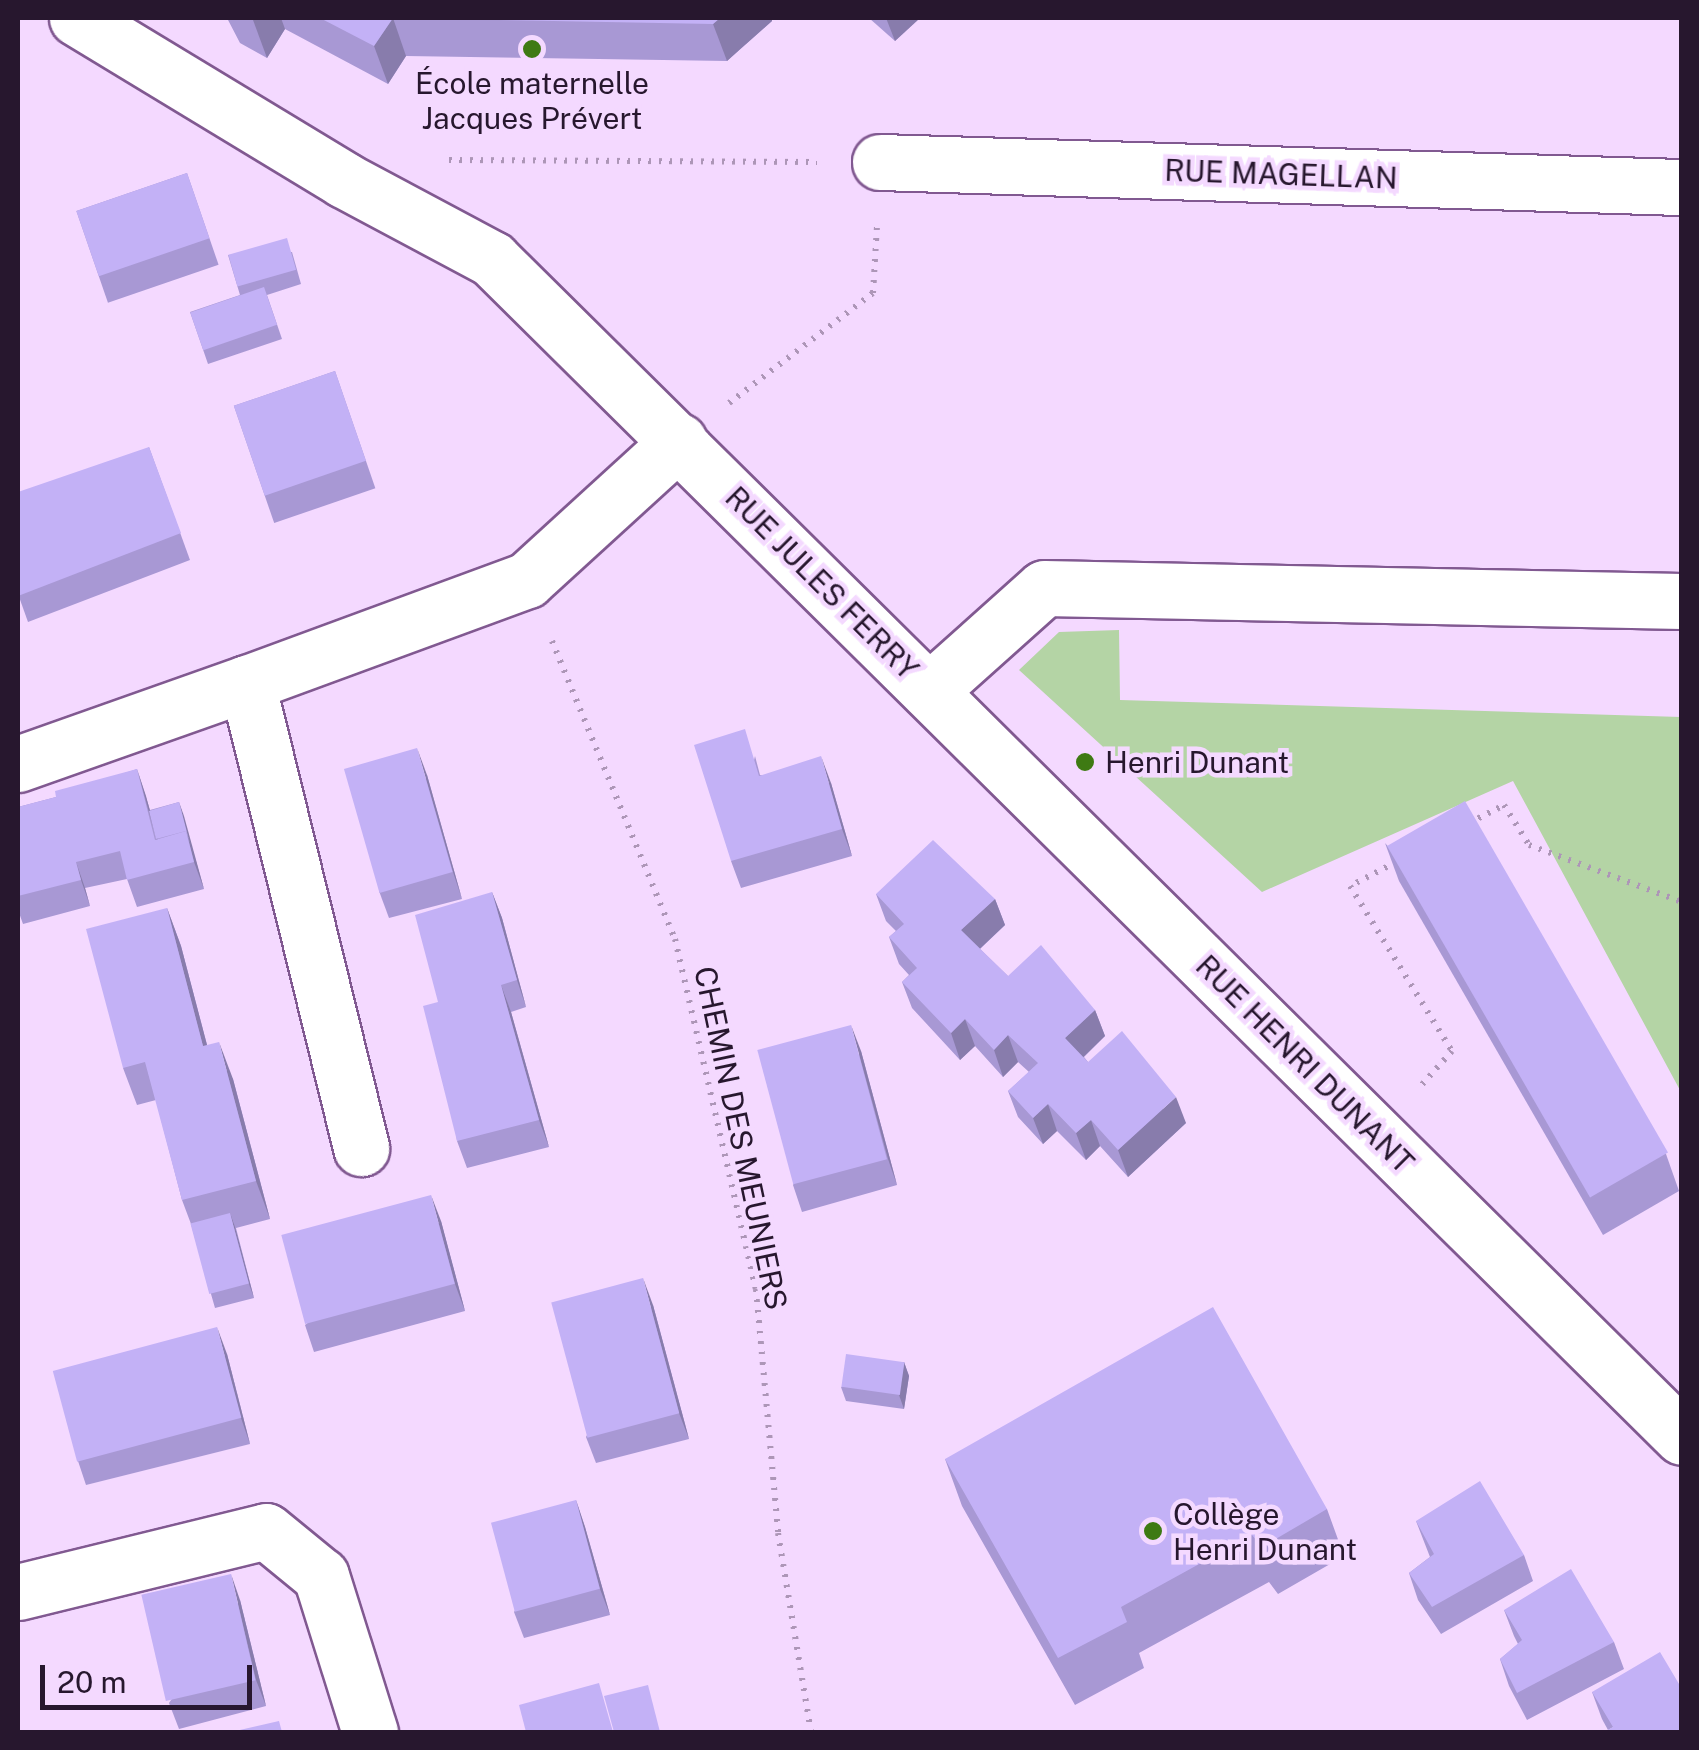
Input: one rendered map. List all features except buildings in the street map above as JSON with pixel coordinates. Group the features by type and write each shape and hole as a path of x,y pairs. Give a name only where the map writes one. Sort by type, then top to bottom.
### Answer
{"street":[{"name":"RUE JULES FERRY","path":"77,18 383,200 492,259 929,690 1044,588 1682,601"},
{"name":"RUE MAGELLAN","path":"880,162 1682,186"},
{"path":"18,764 527,580 679,440"},
{"path":"248,683 361,1148"},
{"name":"RUE HENRI DUNANT","path":"929,690 1682,1437"},
{"path":"18,1592 266,1531 320,1576 370,1732"}],"path":[{"path":"383,200 431,160 880,162 872,294 679,440"},
{"name":"CHEMIN DES MEUNIERS","path":"527,580 675,938 756,1289 778,1532 812,1732"},
{"path":"1452,832 1504,805 1529,845 1682,902"},
{"path":"1376,1134 1452,1051 1350,886 1401,859"}],"green space":[{"path":"1119,630 1120,700 1681,717 1681,1092 1513,781 1262,892 1019,670 1059,632"}],"place":[{"name":"École maternelle Jacques Prévert","path":"532,49"},
{"name":"Henri Dunant","path":"1085,762"},
{"name":"Collège Henri Dunant","path":"1153,1531"}]}
